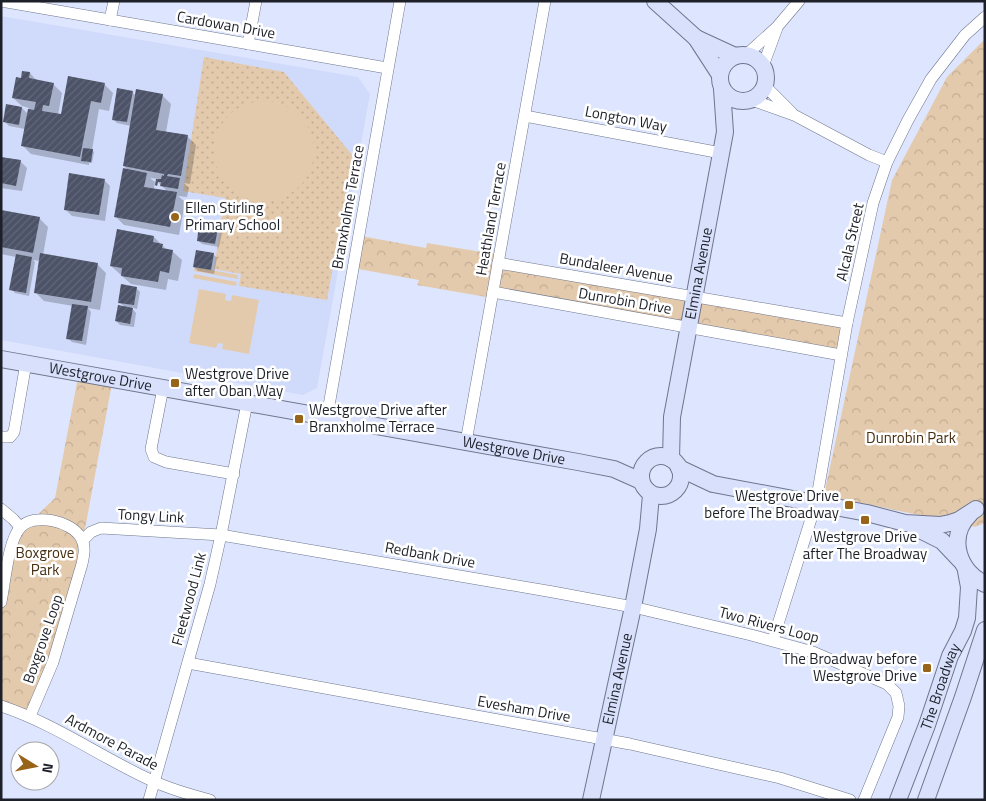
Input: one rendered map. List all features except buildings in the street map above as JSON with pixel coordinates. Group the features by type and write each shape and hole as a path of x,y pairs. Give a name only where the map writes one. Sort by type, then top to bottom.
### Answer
{"street":[{"name":"Cardowan Drive","path":"1,1 387,68"},
{"path":"110,20 114,1"},
{"path":"248,44 256,1"},
{"name":"Branxholme Terrace","path":"327,417 400,1"},
{"name":"Heathland Terrace","path":"466,442 545,1"},
{"path":"656,1 696,38 730,98 794,115 869,155 888,162"},
{"path":"721,82 724,64 740,55 778,27 799,1"},
{"name":"Alcala Street","path":"773,640 816,503 847,323 874,203 888,162 908,120 931,79 966,35 985,17"},
{"path":"763,66 778,27"},
{"path":"696,38 740,55 752,56 763,66 766,72 765,86 762,92 747,101"},
{"name":"Elmina Avenue","path":"675,463 672,417 725,132 721,82"},
{"path":"765,86 794,115"},
{"name":"Elmina Avenue","path":"725,132 747,101"},
{"name":"Longton Way","path":"525,116 721,153"},
{"name":"Bundaleer Avenue","path":"498,263 847,323"},
{"name":"Dunrobin Drive","path":"493,292 841,355"},
{"name":"Westgrove Drive","path":"1,359 614,469 641,481"},
{"path":"1,437 10,437 14,432 26,363"},
{"path":"163,388 151,449 154,457 166,462 234,474"},
{"name":"Fleetwood Link","path":"149,800 188,663 221,535 247,403"},
{"name":"Elmina Avenue","path":"649,461 672,417"},
{"path":"675,463 681,481 678,488 669,495 657,496 647,491 640,475 649,461 665,456 713,484"},
{"name":"Westgrove Drive","path":"614,469 649,461"},
{"path":"678,488 713,484 867,513 905,523 942,541 976,580 985,584"},
{"name":"Elmina Avenue","path":"591,800 648,529 657,496"},
{"path":"905,523 940,525 950,523 959,520 982,505"},
{"name":"The Broadway","path":"898,800 927,725 950,656 967,618 969,587 957,544 959,531 966,518 982,505"},
{"path":"1,509 20,528"},
{"path":"1,602 12,544 20,528 30,521 44,520 68,525 83,540"},
{"name":"Tongy Link","path":"83,540 90,532 101,528 221,535"},
{"name":"Redbank Drive","path":"221,535 633,607"},
{"name":"Boxgrove Loop","path":"30,716 53,662 82,564 85,549 83,540"},
{"name":"Two Rivers Loop","path":"633,607 773,640 813,652 887,684 896,693 899,706 898,717 864,800"},
{"name":"The Broadway","path":"926,800 985,630"},
{"name":"Evesham Drive","path":"188,663 605,739 780,778 850,800"},
{"name":"Ardmore Parade","path":"1,706 30,716 155,782 210,800"}],"shaded area":[{"name":"Ellen Stirling Primary School","path":"1,16 358,77 370,94 317,388 303,395 1,340"}],"green space":[{"name":"Dunrobin Park","path":"985,39 985,523 975,527 824,495 892,180 947,77"},
{"path":"204,57 284,72 353,156 327,300 239,286 241,274 214,269 225,198 183,191"},
{"path":"264,101 283,105 299,116 310,132 314,151 310,170 299,186 283,197 264,201 245,197 229,186 218,170 214,151 218,132 229,116 245,105"},
{"path":"356,235 426,248 427,243 500,255 498,262 847,323 841,355 493,292 492,298 417,285 419,280 353,268"},
{"path":"195,267 238,275 238,279 194,271"},
{"path":"194,274 237,282 236,286 193,278"},
{"path":"199,289 226,294 225,300 231,301 232,295 259,300 249,354 222,349 223,344 218,343 216,348 189,343"},
{"name":"Boxgrove Park","path":"79,372 113,378 83,540 85,549 30,716 1,706 1,602 12,544 31,521 55,498"}],"place":[{"name":"Ellen Stirling Primary School","path":"175,217"},
{"name":"Westgrove Drive after Oban Way","path":"175,383"},
{"name":"Westgrove Drive after Branxholme Terrace","path":"299,419"},
{"name":"Westgrove Drive before The Broadway","path":"849,505"},
{"name":"Westgrove Drive after The Broadway","path":"865,520"},
{"name":"The Broadway before Westgrove Drive","path":"927,668"}]}
